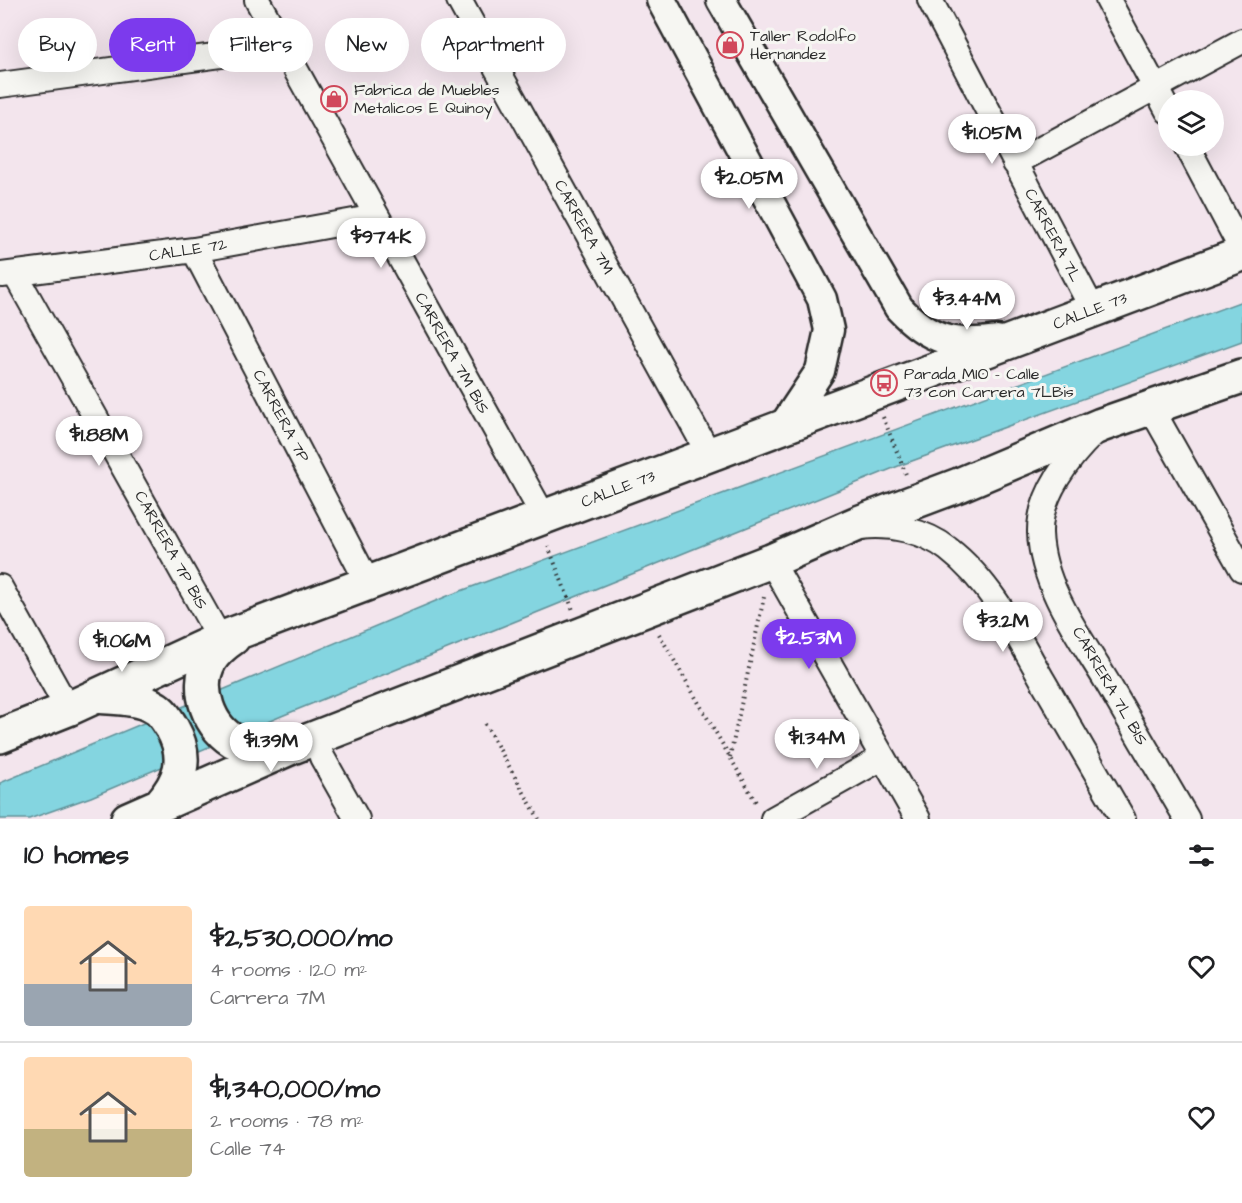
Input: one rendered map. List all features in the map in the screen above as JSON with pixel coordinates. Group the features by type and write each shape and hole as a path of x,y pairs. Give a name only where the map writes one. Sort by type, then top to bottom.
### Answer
{"main road":[{"name":"CALLE 73","path":"0,736 368,583 546,531 709,454 1242,252"},
{"path":"151,808 304,743 771,561 1101,425 1242,376"},
{"path":"225,642 205,672 203,687 209,712 228,738 254,747 304,743"},
{"path":"82,703 140,702 162,712 178,739 183,762 151,808"}],"street":[{"name":"CARRERA 7M BIS","path":"257,0 266,18"},
{"name":"CARRERA 7M","path":"459,0 709,454"},
{"path":"661,0 822,299 830,330 820,371 784,425"},
{"path":"721,0 899,308 916,326 936,338 956,343 1028,335"},
{"name":"CARRERA 7L","path":"930,0 1093,310"},
{"path":"1108,0 1158,92"},
{"path":"1015,163 1242,41"},
{"path":"0,85 208,57"},
{"name":"CARRERA 7M BIS","path":"295,72 546,531"},
{"path":"1192,156 1242,252"},
{"name":"CALLE 72","path":"7,275 194,250 376,217"},
{"name":"CARRERA 7P","path":"194,250 368,583"},
{"name":"CARRERA 7P BIS","path":"7,275 225,642"},
{"path":"1150,408 1242,569"},
{"name":"CARRERA 7L BIS","path":"1101,425 1068,460 1044,507 1040,532 1044,561 1057,594 1077,631 1187,819"},
{"path":"844,529 875,525 920,534 947,548 975,576 1004,613 1123,819"},
{"path":"771,561 918,819"},
{"path":"0,587 82,703"},
{"path":"304,743 322,757 357,819"},
{"path":"766,814 882,758"}],"path":[{"path":"886,425 909,481"},
{"path":"546,531 573,611"},
{"path":"730,757 765,595"},
{"path":"656,628 730,757 766,814"},
{"path":"485,724 539,819"}],"water":[{"path":"1242,301 1242,341 901,465 284,715 91,797 29,819 0,819 0,783 450,595"}],"place":[{"name":"Taller Rodolfo Hernandez","path":"730,45"},
{"name":"Fabrica de Muebles Metalicos E Quinoy","path":"334,99"},
{"name":"Parada MIO - Calle 73 con Carrera 7LBis","path":"884,383"}]}
